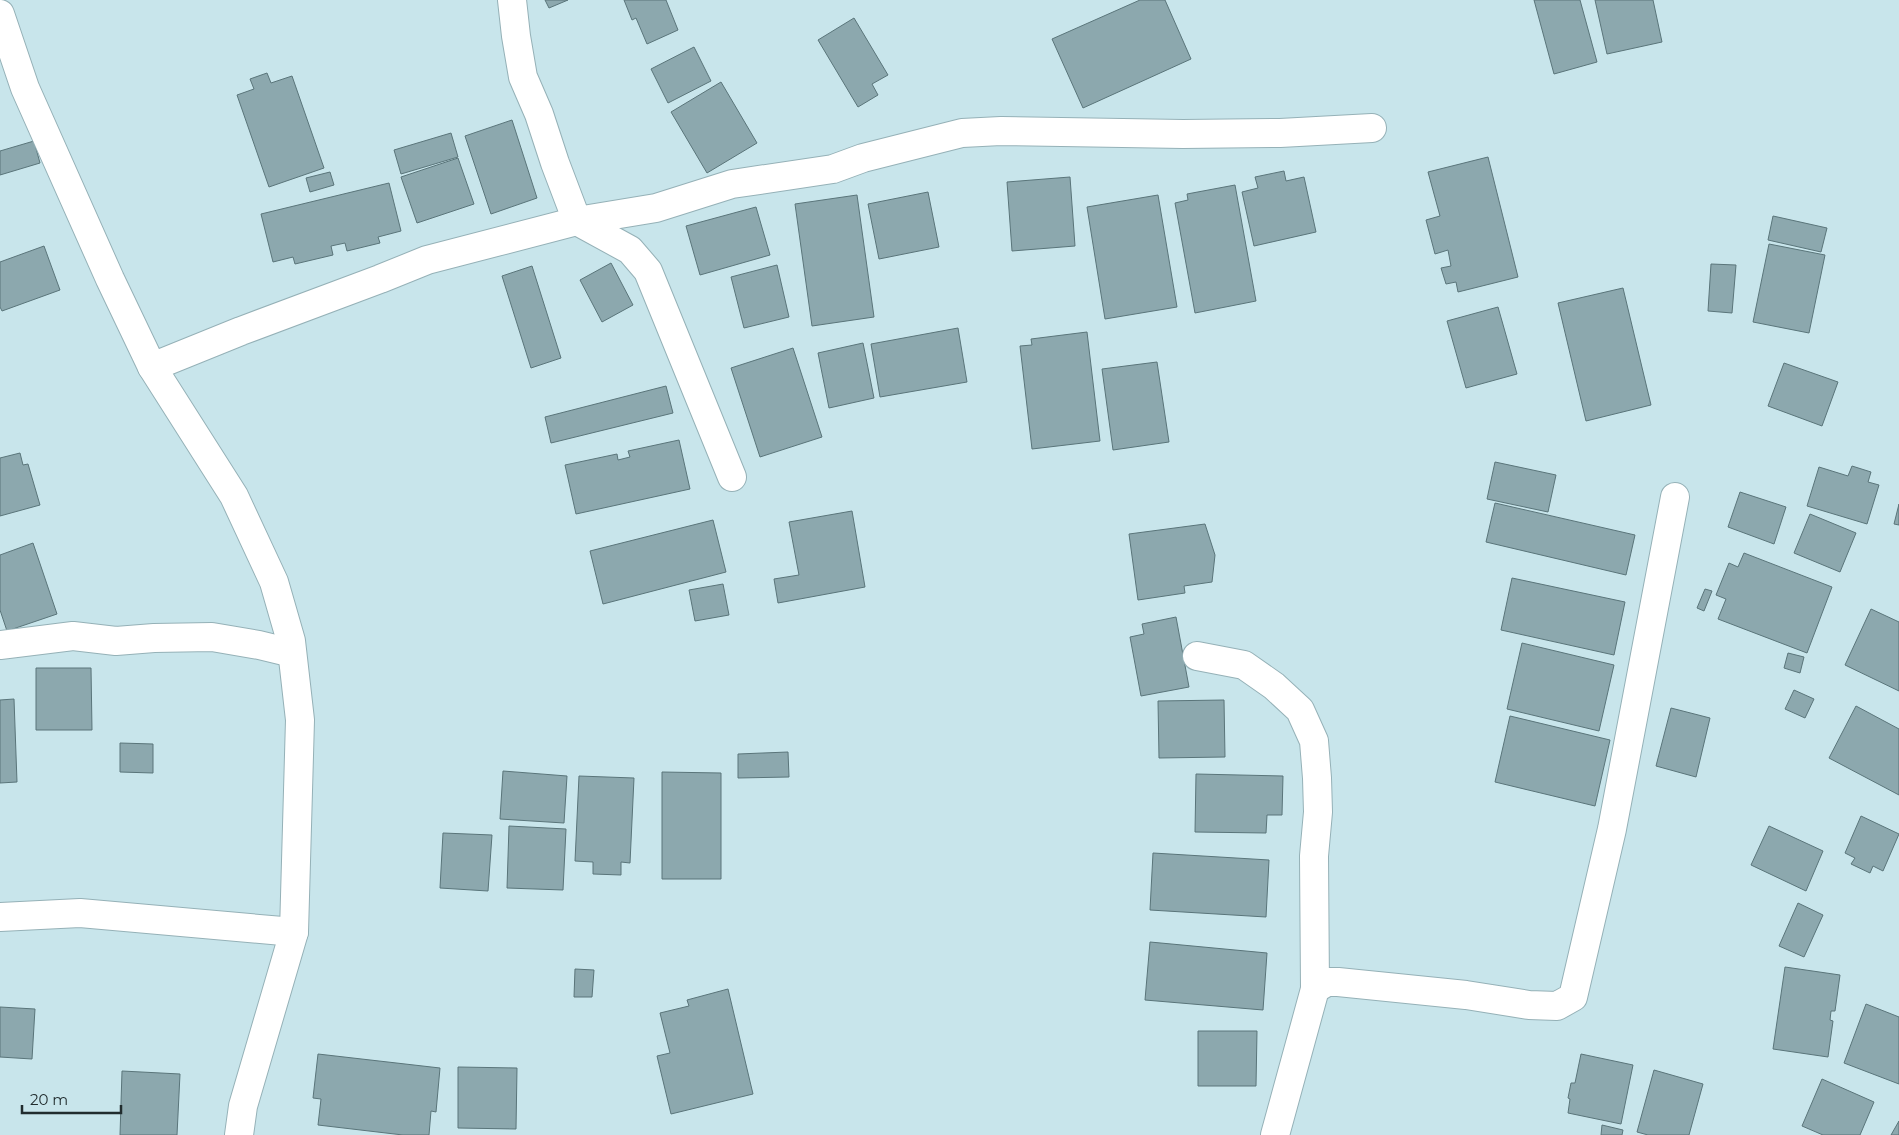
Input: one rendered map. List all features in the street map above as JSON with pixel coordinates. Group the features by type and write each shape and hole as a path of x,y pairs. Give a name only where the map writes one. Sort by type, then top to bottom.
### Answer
{"street":[{"path":"512,0 523,76 539,114 577,222 630,250 648,271 732,477"},
{"path":"0,14 25,88 110,279 152,367 234,496 274,582 291,641 300,720 294,932 243,1106 239,1135"},
{"path":"152,367 427,260 577,222 656,208 732,184 833,169 863,158 962,133 1002,131 1183,134 1280,133 1372,128"},
{"path":"1315,989 1327,982 1338,982 1529,1005 1556,1006 1573,997 1612,830 1675,497"},
{"path":"0,645 72,636 116,641 212,638 259,645 292,653"},
{"path":"1197,656 1244,665 1274,686 1300,710 1314,741 1318,778 1318,812 1314,856 1315,989 1275,1135"},
{"path":"0,917 80,913 294,932"}],"building":[{"path":"545,0 568,0 549,8"},
{"path":"624,0 666,0 678,30 647,44 636,18 632,20"},
{"path":"1140,0 1165,0 1191,59 1083,108 1052,39"},
{"path":"1534,0 1580,0 1597,62 1554,74"},
{"path":"1595,0 1653,0 1662,42 1607,54"},
{"path":"854,18 888,75 872,84 878,95 858,107 818,40"},
{"path":"694,47 711,81 668,103 651,69"},
{"path":"267,73 271,83 292,76 324,168 269,187 237,95 254,89 250,79"},
{"path":"721,82 757,143 707,173 671,112"},
{"path":"512,120 537,198 491,214 465,136"},
{"path":"451,133 458,157 401,174 394,150"},
{"path":"34,141 40,163 0,175 0,151"},
{"path":"1488,157 1518,277 1458,292 1456,282 1446,284 1441,268 1451,266 1448,250 1435,254 1426,220 1440,216 1428,172"},
{"path":"458,158 474,204 417,223 401,177"},
{"path":"1284,171 1286,181 1304,177 1316,232 1254,246 1242,192 1258,188 1255,177"},
{"path":"330,172 334,185 310,192 306,178"},
{"path":"1070,177 1075,246 1012,251 1007,182"},
{"path":"389,183 401,231 378,237 380,243 347,251 345,243 331,246 333,255 295,264 293,257 273,262 261,214"},
{"path":"1235,185 1256,301 1195,313 1175,203 1188,200 1187,194"},
{"path":"928,192 939,247 879,259 868,204"},
{"path":"857,195 874,317 812,326 795,204"},
{"path":"1158,195 1177,307 1105,319 1087,207"},
{"path":"756,207 770,255 700,275 686,226"},
{"path":"1773,216 1827,228 1821,252 1768,240"},
{"path":"1769,244 1825,255 1809,333 1753,322"},
{"path":"44,246 60,290 2,311 0,307 0,262"},
{"path":"611,263 633,305 602,322 580,280"},
{"path":"1711,264 1736,265 1732,313 1708,311"},
{"path":"777,265 789,317 744,328 731,277"},
{"path":"532,266 561,358 531,368 502,276"},
{"path":"1623,288 1651,405 1586,421 1558,303"},
{"path":"1498,307 1517,374 1466,388 1447,321"},
{"path":"958,328 967,382 880,397 871,344"},
{"path":"1087,332 1100,441 1032,449 1020,346 1032,345 1031,339"},
{"path":"863,343 874,398 829,408 818,353"},
{"path":"793,348 822,437 760,457 731,368"},
{"path":"1157,362 1169,442 1113,450 1102,369"},
{"path":"1784,363 1838,382 1822,426 1768,406"},
{"path":"666,386 673,413 551,443 545,417"},
{"path":"679,440 690,489 576,514 565,465 617,454 618,460 630,457 628,451"},
{"path":"20,453 23,465 28,464 40,505 0,516 0,458"},
{"path":"1495,462 1556,475 1548,512 1487,499"},
{"path":"1852,466 1871,472 1868,482 1879,485 1867,524 1807,506 1819,467 1848,476"},
{"path":"1740,492 1786,507 1774,544 1728,527"},
{"path":"1495,503 1635,535 1626,575 1486,542"},
{"path":"1899,504 1899,525 1894,524"},
{"path":"852,511 865,587 778,603 774,579 799,575 789,522"},
{"path":"1810,514 1856,533 1840,572 1794,553"},
{"path":"713,520 726,572 603,604 590,551"},
{"path":"1205,524 1215,555 1212,582 1184,586 1185,593 1138,600 1129,534"},
{"path":"33,543 57,614 7,631 0,610 0,555"},
{"path":"1744,553 1832,587 1807,653 1718,619 1726,599 1716,595 1729,563 1738,567"},
{"path":"1512,578 1625,602 1614,655 1501,630"},
{"path":"723,584 729,615 695,621 689,590"},
{"path":"1705,589 1712,591 1704,611 1697,608"},
{"path":"1871,609 1899,622 1899,691 1845,665"},
{"path":"1176,617 1189,687 1141,696 1130,637 1144,634 1142,624"},
{"path":"1522,643 1614,665 1599,731 1507,709"},
{"path":"1788,653 1804,657 1800,673 1784,668"},
{"path":"36,668 91,668 92,730 36,730"},
{"path":"1794,690 1814,699 1805,718 1785,709"},
{"path":"14,699 17,782 0,783 0,700"},
{"path":"1224,700 1225,757 1159,758 1158,701"},
{"path":"1856,706 1899,729 1899,795 1829,758"},
{"path":"1671,708 1710,718 1696,777 1656,766"},
{"path":"1510,716 1610,740 1595,806 1495,782"},
{"path":"120,743 153,744 153,773 120,772"},
{"path":"788,752 789,777 738,778 738,754"},
{"path":"503,771 567,776 564,823 500,819"},
{"path":"662,772 721,773 721,879 662,879"},
{"path":"1196,774 1283,776 1282,815 1267,815 1266,833 1195,832"},
{"path":"579,776 634,778 630,863 621,862 621,875 593,874 593,862 575,861"},
{"path":"1861,816 1899,834 1883,871 1873,866 1870,873 1851,864 1855,858 1845,853"},
{"path":"509,826 566,829 563,890 507,888"},
{"path":"1769,826 1823,851 1806,891 1751,865"},
{"path":"443,833 492,835 488,891 440,888"},
{"path":"1153,853 1269,860 1266,917 1150,910"},
{"path":"1798,903 1823,915 1804,957 1779,946"},
{"path":"1150,942 1267,953 1263,1010 1145,1000"},
{"path":"1785,967 1840,975 1835,1011 1831,1011 1830,1020 1833,1021 1828,1057 1773,1049"},
{"path":"575,969 594,970 592,997 574,997"},
{"path":"728,989 753,1094 671,1114 657,1056 670,1053 660,1013 689,1006 687,1000"},
{"path":"1866,1004 1899,1017 1899,1084 1844,1063"},
{"path":"0,1007 35,1009 32,1059 0,1057"},
{"path":"1198,1031 1257,1031 1256,1086 1198,1086"},
{"path":"318,1054 440,1068 436,1112 431,1111 429,1135 403,1135 318,1125 321,1099 313,1098"},
{"path":"1581,1054 1633,1065 1621,1124 1568,1113 1571,1083 1575,1083"},
{"path":"458,1067 517,1068 516,1129 458,1128"},
{"path":"1654,1070 1703,1084 1689,1135 1648,1135 1637,1132"},
{"path":"122,1071 180,1074 177,1135 120,1135"},
{"path":"1822,1079 1874,1102 1860,1135 1823,1135 1802,1126"},
{"path":"1899,1121 1899,1135 1891,1135"},
{"path":"1602,1125 1623,1130 1622,1135 1601,1135"}]}
